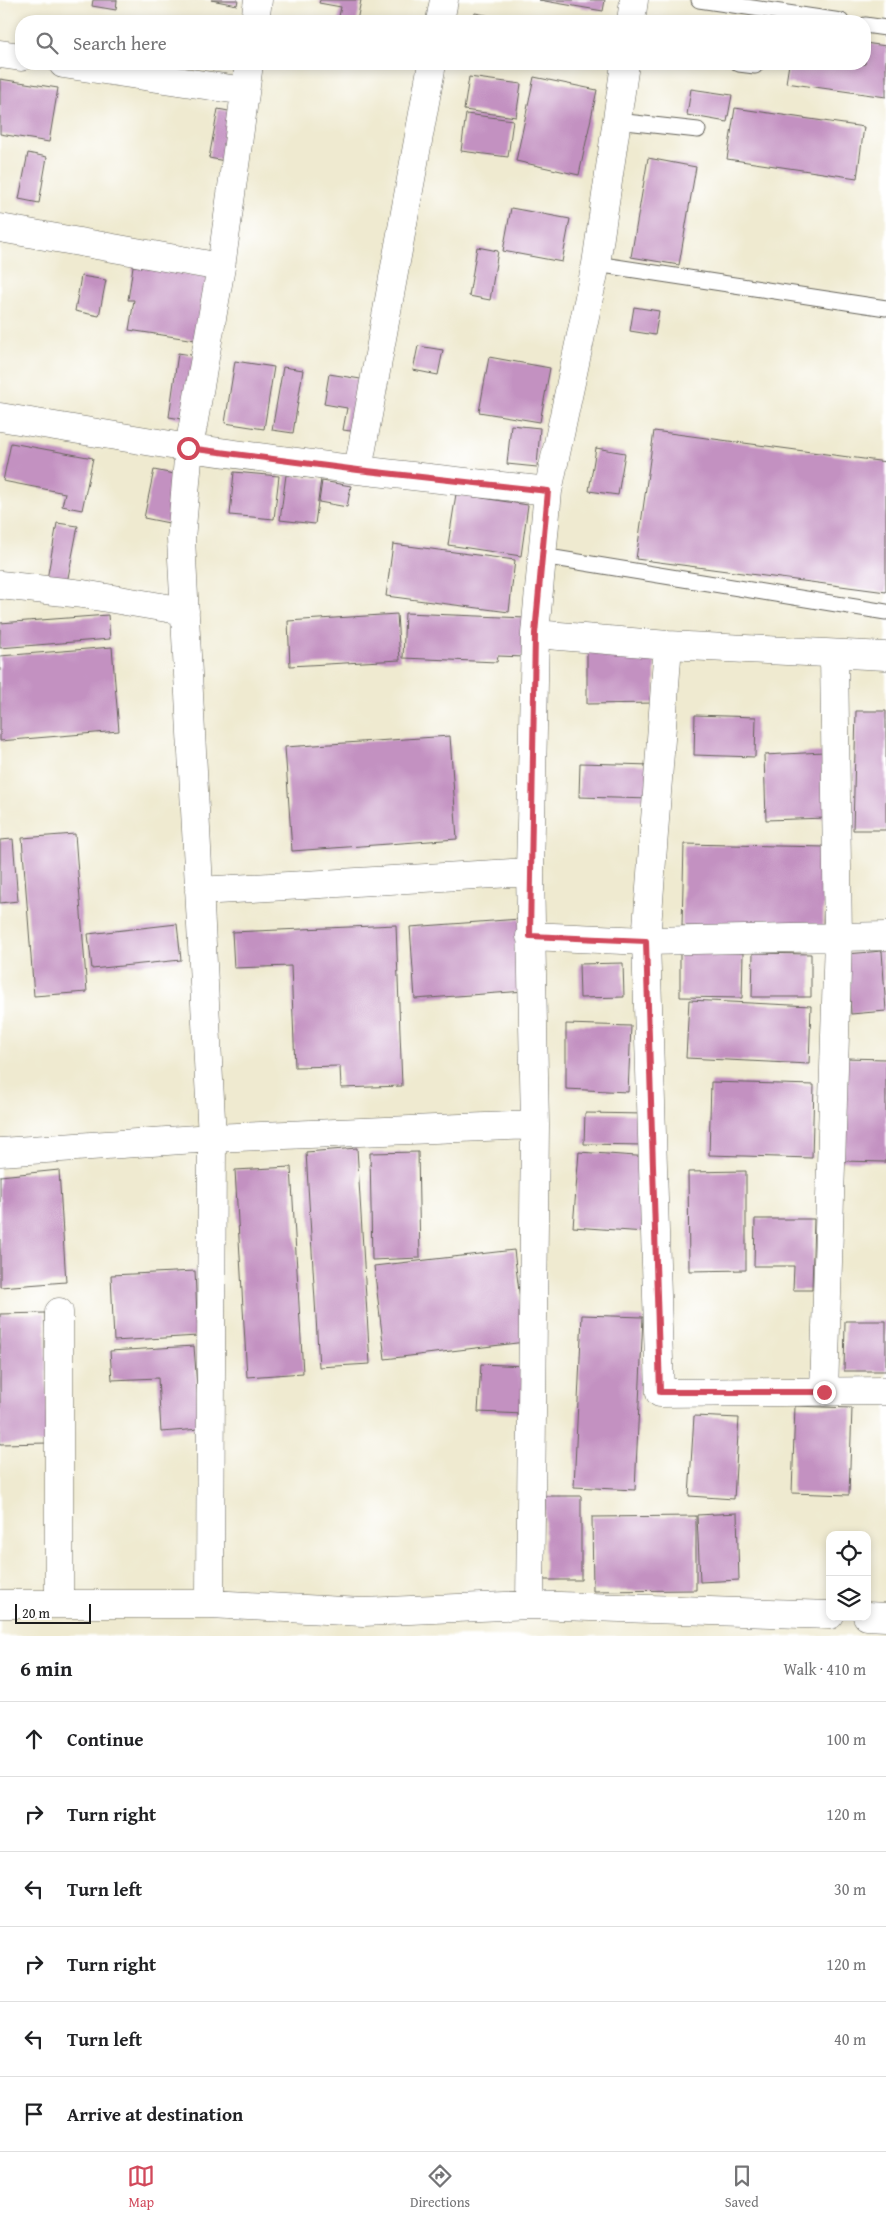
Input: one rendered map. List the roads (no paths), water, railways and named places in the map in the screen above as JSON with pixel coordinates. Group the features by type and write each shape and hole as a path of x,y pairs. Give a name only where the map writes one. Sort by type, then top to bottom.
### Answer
{"street":[{"path":"256,15 258,0"},
{"path":"441,15 444,0"},
{"path":"632,15 634,0"},
{"path":"0,54 15,57"},
{"path":"103,70 245,91"},
{"path":"210,1604 212,1138 181,539 188,448 221,268 247,70"},
{"path":"358,470 431,70"},
{"path":"530,1605 534,1125 530,872 535,634 548,491 596,264 624,70"},
{"path":"0,228 221,268"},
{"path":"0,417 188,448 358,470 548,491"},
{"path":"0,585 83,594 185,611"},
{"path":"535,634 668,644 886,656"},
{"path":"668,644 646,941 660,1392 886,1391"},
{"path":"824,1392 838,938 834,654"},
{"path":"199,891 530,872"},
{"path":"530,936 646,941 886,936"},
{"path":"0,1152 212,1138 534,1125"},
{"path":"59,1312 59,1604"},
{"path":"0,1604 210,1604 364,1624 530,1605 826,1615"},
{"path":"871,1616 886,1616"}],"lane":[{"path":"699,0 800,15"},
{"path":"871,26 886,28"},
{"path":"617,121 698,130"},
{"path":"596,264 886,308"},
{"path":"542,556 886,612"}]}
